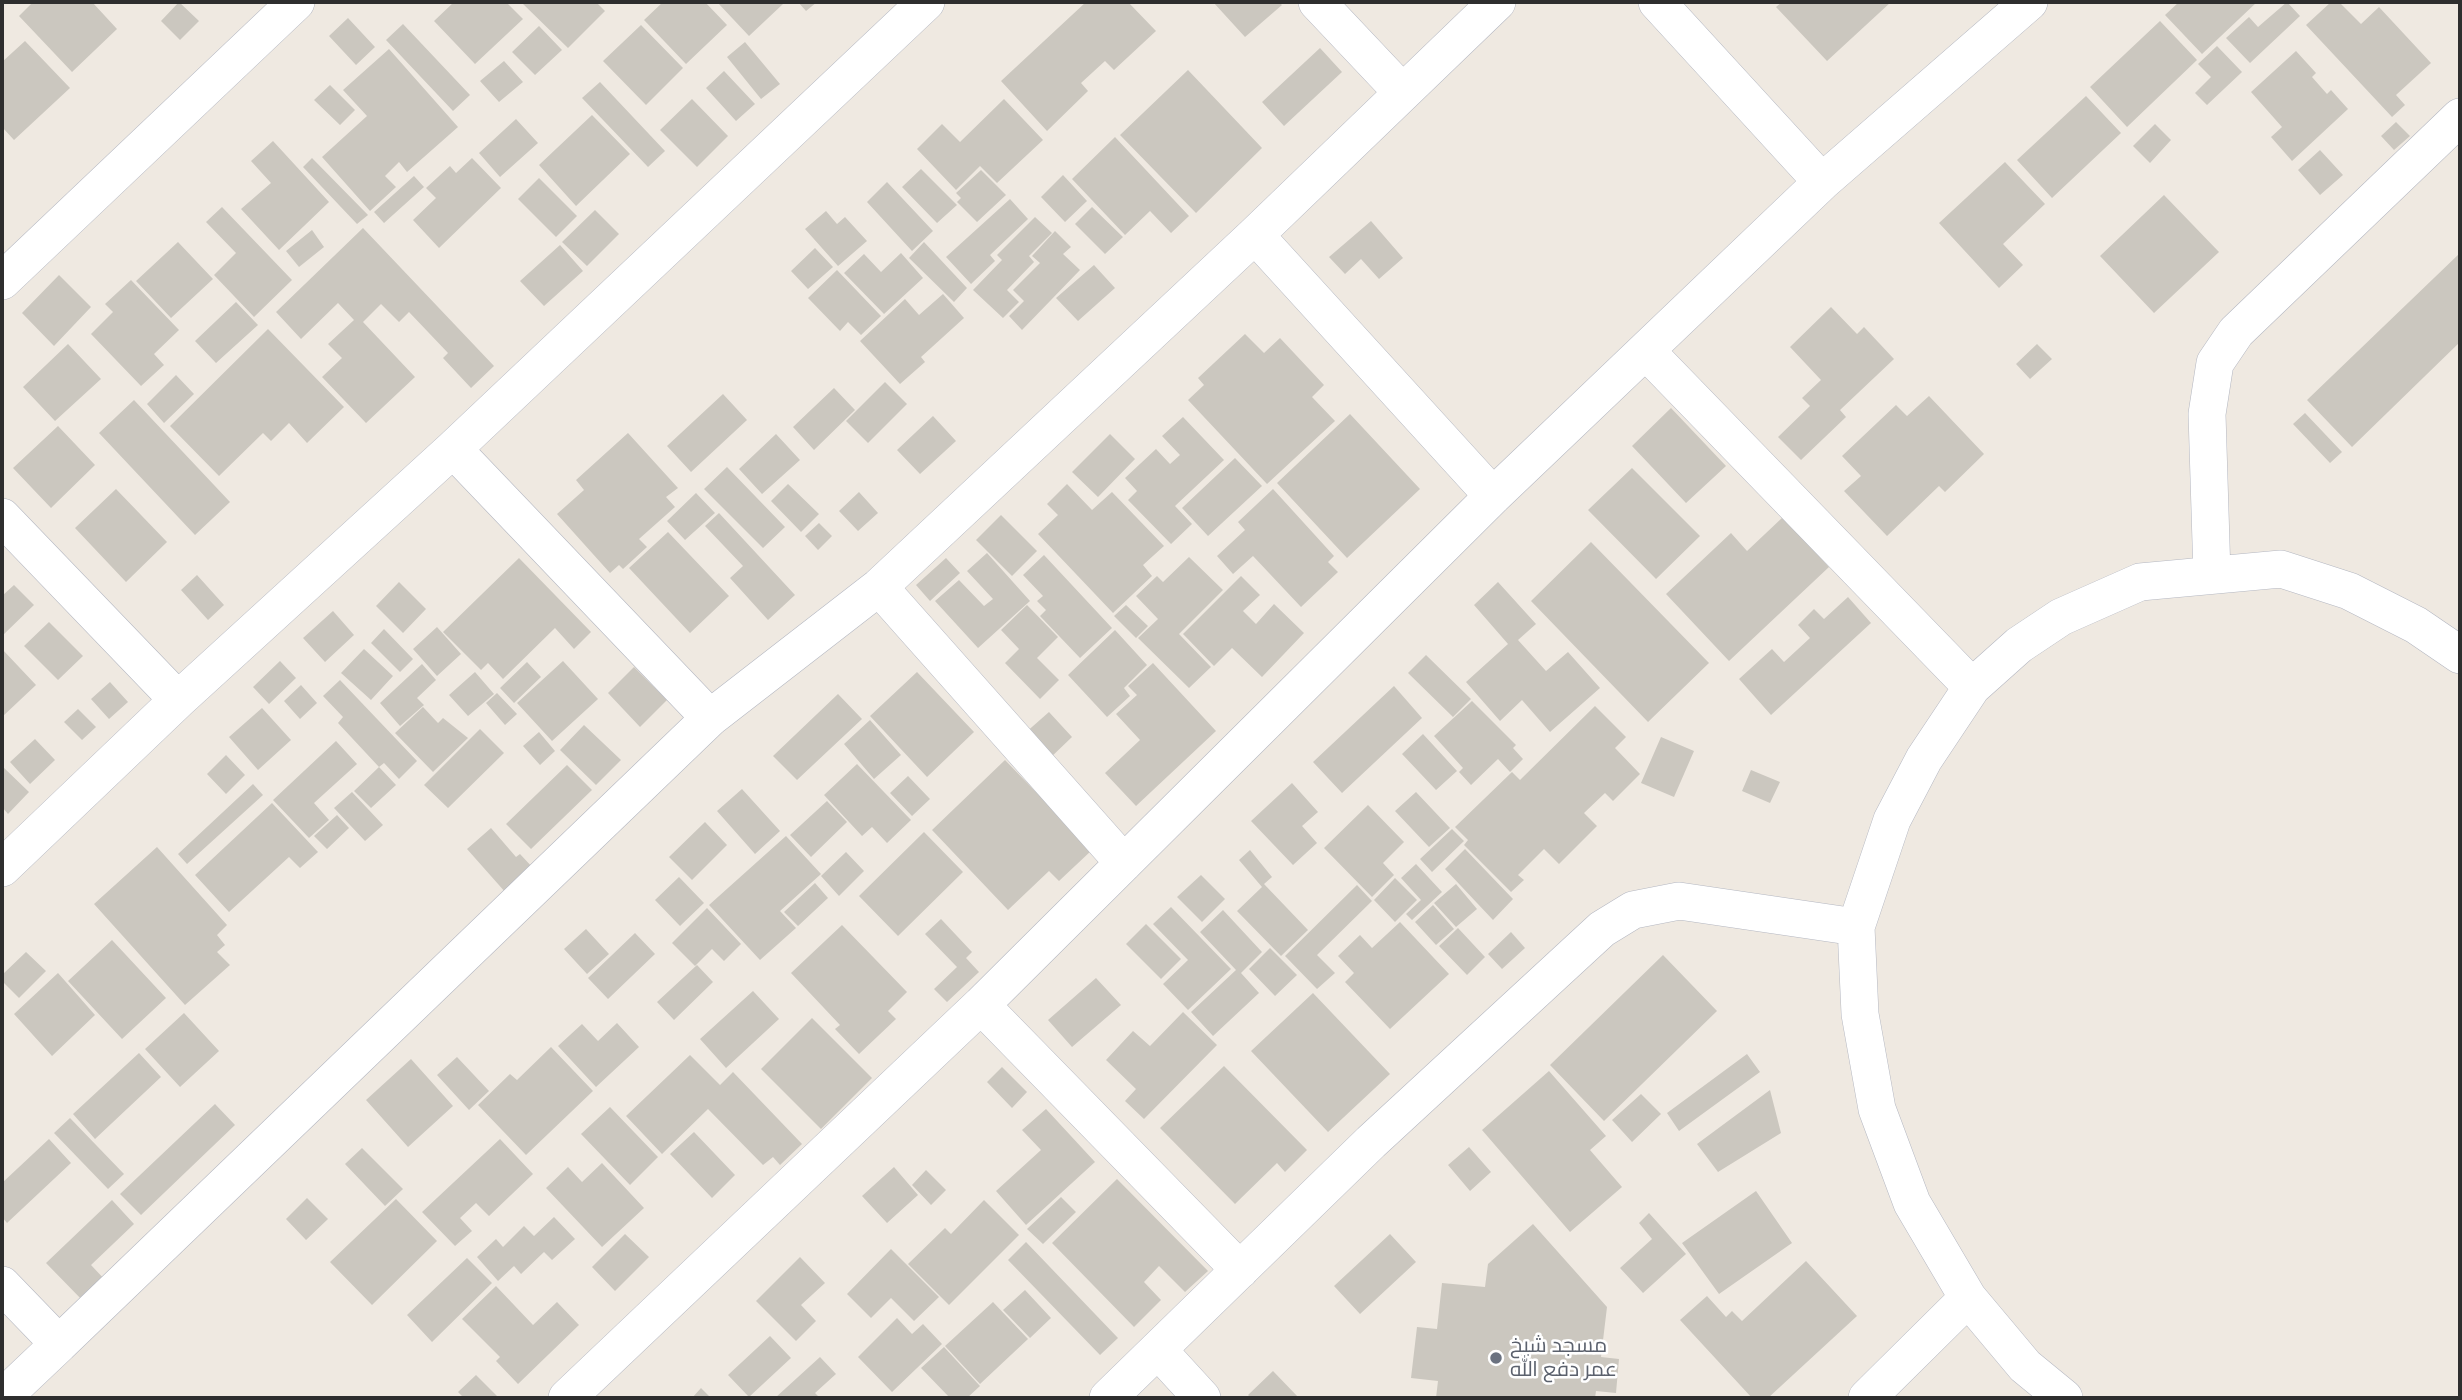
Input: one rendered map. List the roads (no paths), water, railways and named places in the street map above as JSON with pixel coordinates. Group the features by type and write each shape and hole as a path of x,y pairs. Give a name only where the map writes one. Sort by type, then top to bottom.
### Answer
{"street":[{"path":"2,281 296,2"},
{"path":"2,868 178,699 453,449 926,2"},
{"path":"1317,2 1402,92"},
{"path":"2,1398 710,718 879,587 1255,235 1497,2"},
{"path":"1657,2 1822,182"},
{"path":"566,1398 981,1005 1493,496 1822,182 2029,2"},
{"path":"2212,575 2207,414 2215,363 2236,332 2460,117"},
{"path":"1255,235 1493,496"},
{"path":"1646,351 1972,687"},
{"path":"453,449 710,718"},
{"path":"2,517 178,699"},
{"path":"2064,1398 2025,1366 1968,1298 1912,1203 1877,1109 1860,1014 1856,928 1892,820 1924,759 1972,687 2019,645 2061,617 2140,582 2281,569 2348,591 2416,625 2460,655"},
{"path":"879,587 1124,863"},
{"path":"1108,1398 1371,1142 1602,929 1633,910 1679,901 1856,928"},
{"path":"981,1005 1240,1270"},
{"path":"2,1285 59,1344"},
{"path":"1867,1398 1968,1298"},
{"path":"1158,1350 1202,1398"}],"place":[{"name":"مسجد شيخ عمر دفع الله","path":"1496,1358"}]}
